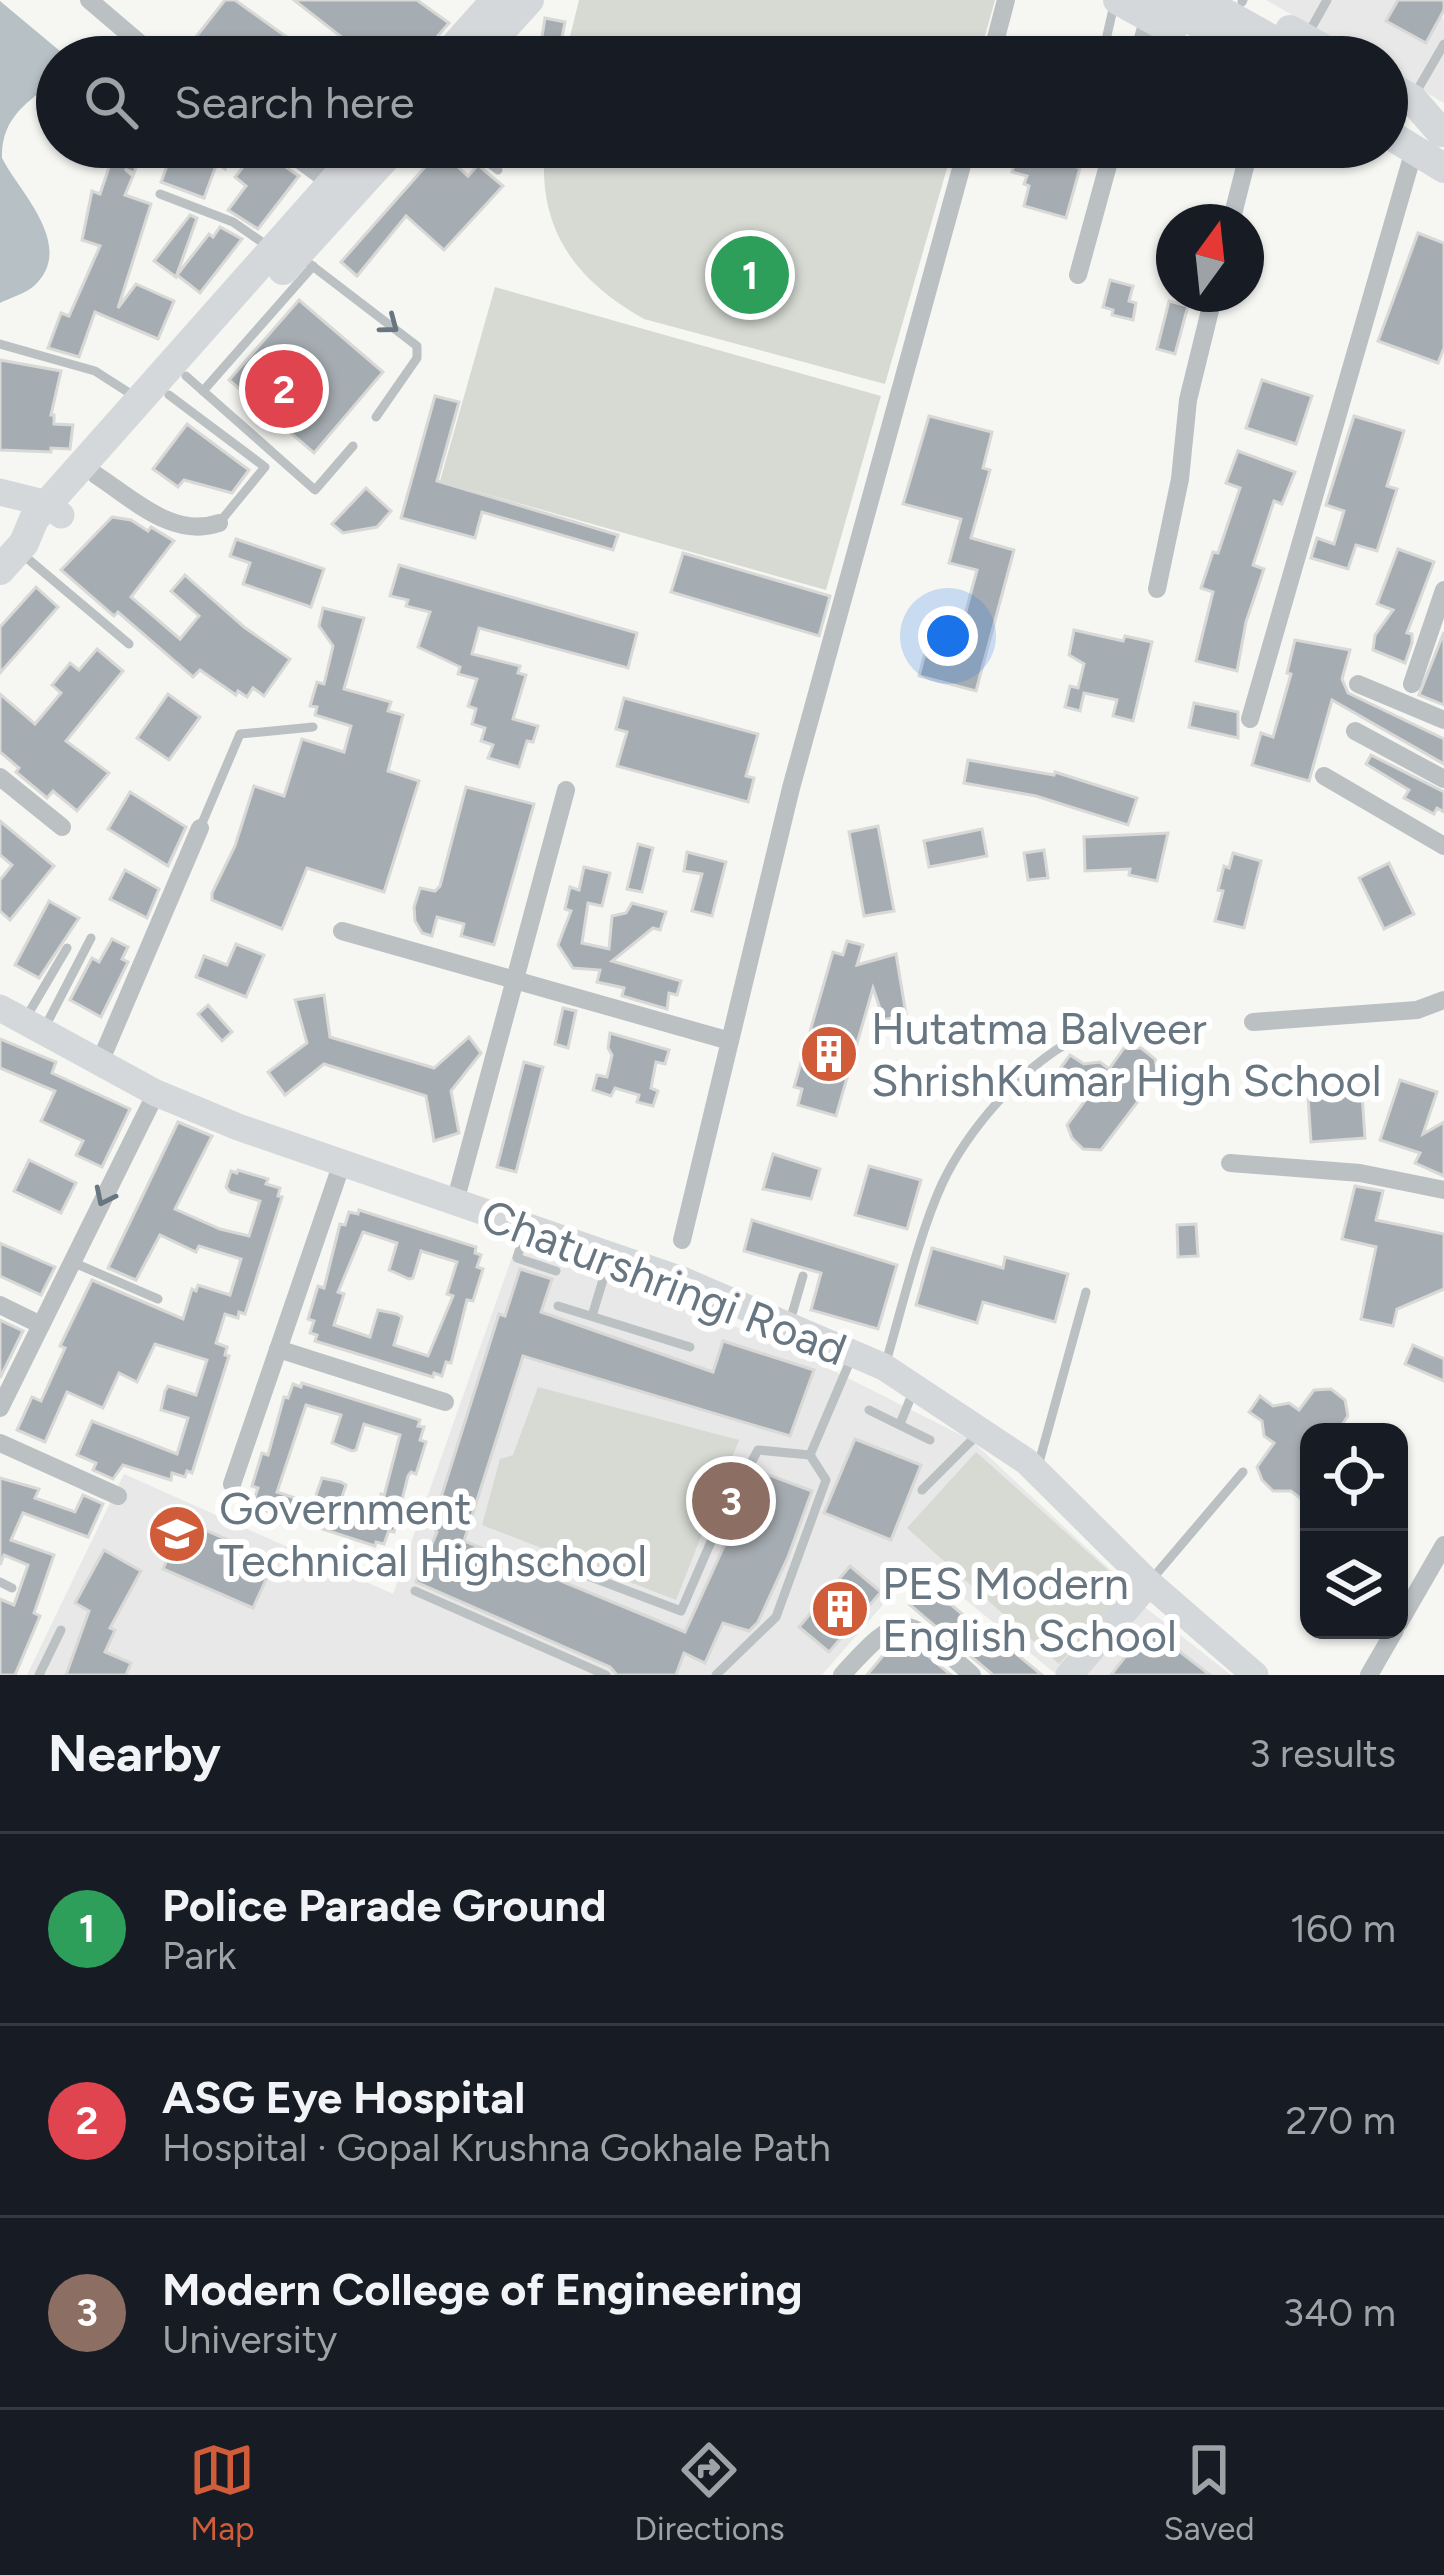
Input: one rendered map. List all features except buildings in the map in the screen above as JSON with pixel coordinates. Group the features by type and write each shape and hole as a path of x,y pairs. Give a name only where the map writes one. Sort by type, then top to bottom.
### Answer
{"main road":[{"path":"497,36 530,0"},
{"path":"1117,0 1152,9 1212,36"},
{"path":"1201,0 1278,36"},
{"path":"1241,1 1288,36"},
{"path":"460,36 482,4"},
{"path":"1152,9 1190,36"},
{"path":"1408,105 1443,131"},
{"path":"1408,146 1444,168"},
{"path":"0,591 17,557 55,510 175,391 295,257 332,184 346,168"},
{"path":"55,510 96,475 175,391 376,168"}],"street":[{"path":"89,0 131,36"},
{"path":"997,36 1006,0"},
{"path":"1250,719 1414,150"},
{"path":"311,168 332,184"},
{"path":"682,1240 791,788 961,168"},
{"path":"1078,275 1107,168"},
{"path":"1236,204 1245,168"},
{"path":"1157,589 1180,479 1188,400 1210,312"},
{"path":"96,475 168,522 199,530 219,523"},
{"path":"0,492 55,510"},
{"path":"0,503 17,557"},
{"path":"1412,683 1442,601"},
{"path":"1358,684 1444,720"},
{"path":"1355,731 1444,779"},
{"path":"1324,776 1444,846"},
{"path":"0,777 62,827"},
{"path":"455,1202 566,790"},
{"path":"100,1062 200,828"},
{"path":"342,931 730,1041"},
{"path":"1253,1022 1417,1010 1444,1000"},
{"name":"Chaturshringi Road","path":"22,1020 155,1093 682,1280 884,1367 1036,1472 1149,1582 1255,1675"},
{"path":"0,1408 155,1093"},
{"path":"232,1484 342,1163"},
{"path":"1230,1163 1360,1173 1444,1190"},
{"path":"0,1305 41,1325"},
{"path":"278,1349 446,1402"},
{"path":"0,1443 118,1496"},
{"path":"1408,1607 1444,1545"},
{"path":"1069,1675 1149,1582"},
{"path":"842,1675 880,1632 899,1625 922,1631 971,1675"},
{"path":"1369,1675 1390,1639"}],"lane":[{"path":"1108,36 1117,0"},
{"path":"1309,36 1325,1"},
{"path":"1408,81 1444,44"},
{"path":"160,194 233,222 295,257 417,346 417,358 376,417"},
{"path":"0,344 175,391 315,490 353,446"},
{"path":"175,391 265,467 219,523"},
{"path":"17,557 129,644"},
{"path":"200,828 241,734 314,727"},
{"path":"22,1020 91,938"},
{"path":"22,1020 68,948"},
{"path":"884,1367 950,1171 1012,1086 1041,1058 1071,1041"},
{"path":"526,1227 517,1258 556,1271"},
{"path":"592,1316 610,1255"},
{"path":"72,1262 158,1299"},
{"path":"789,1326 803,1276"},
{"path":"1036,1472 1086,1292"},
{"path":"558,1306 690,1347"},
{"path":"810,1455 854,1354"},
{"path":"899,1424 915,1388"},
{"path":"869,1410 930,1440"},
{"path":"922,1490 981,1431"},
{"path":"530,1554 681,1611 723,1514 758,1450 810,1455"},
{"path":"716,1675 776,1617 826,1480 810,1455"},
{"path":"1149,1582 1243,1472"},
{"path":"0,1582 12,1588"},
{"path":"415,1591 606,1675"},
{"path":"39,1675 61,1630"}],"shaded area":[{"path":"579,0 995,0 985,36 570,36"},
{"path":"1266,0 1415,0 1444,19 1444,103 1408,82 1408,36 1329,36"},
{"path":"0,1 42,36 36,36 36,95 11,121 2,158 40,220 50,254 34,286 0,303"},
{"path":"544,168 947,168 885,384 644,319 598,287 566,249 547,203"},
{"path":"495,287 881,396 826,590 440,481"},
{"path":"516,1246 774,1341 971,1440 1134,1592 1057,1675 920,1562 822,1675 27,1675 124,1474 393,1594"},
{"path":"538,1387 739,1440 676,1600 482,1525 500,1459 513,1455"},
{"path":"976,1452 1128,1588 1059,1664 907,1528"},
{"path":"1141,1604 1231,1675 1080,1675"}],"place":[{"name":"Police Parade Ground","path":"750,275"},
{"name":"ASG Eye Hospital","path":"284,389"},
{"name":"Hutatma Balveer ShrishKumar High School","path":"829,1054"},
{"name":"Modern College of Engineering","path":"731,1501"},
{"name":"Government Technical Highschool","path":"177,1534"},
{"name":"PES Modern English School","path":"840,1609"}]}
